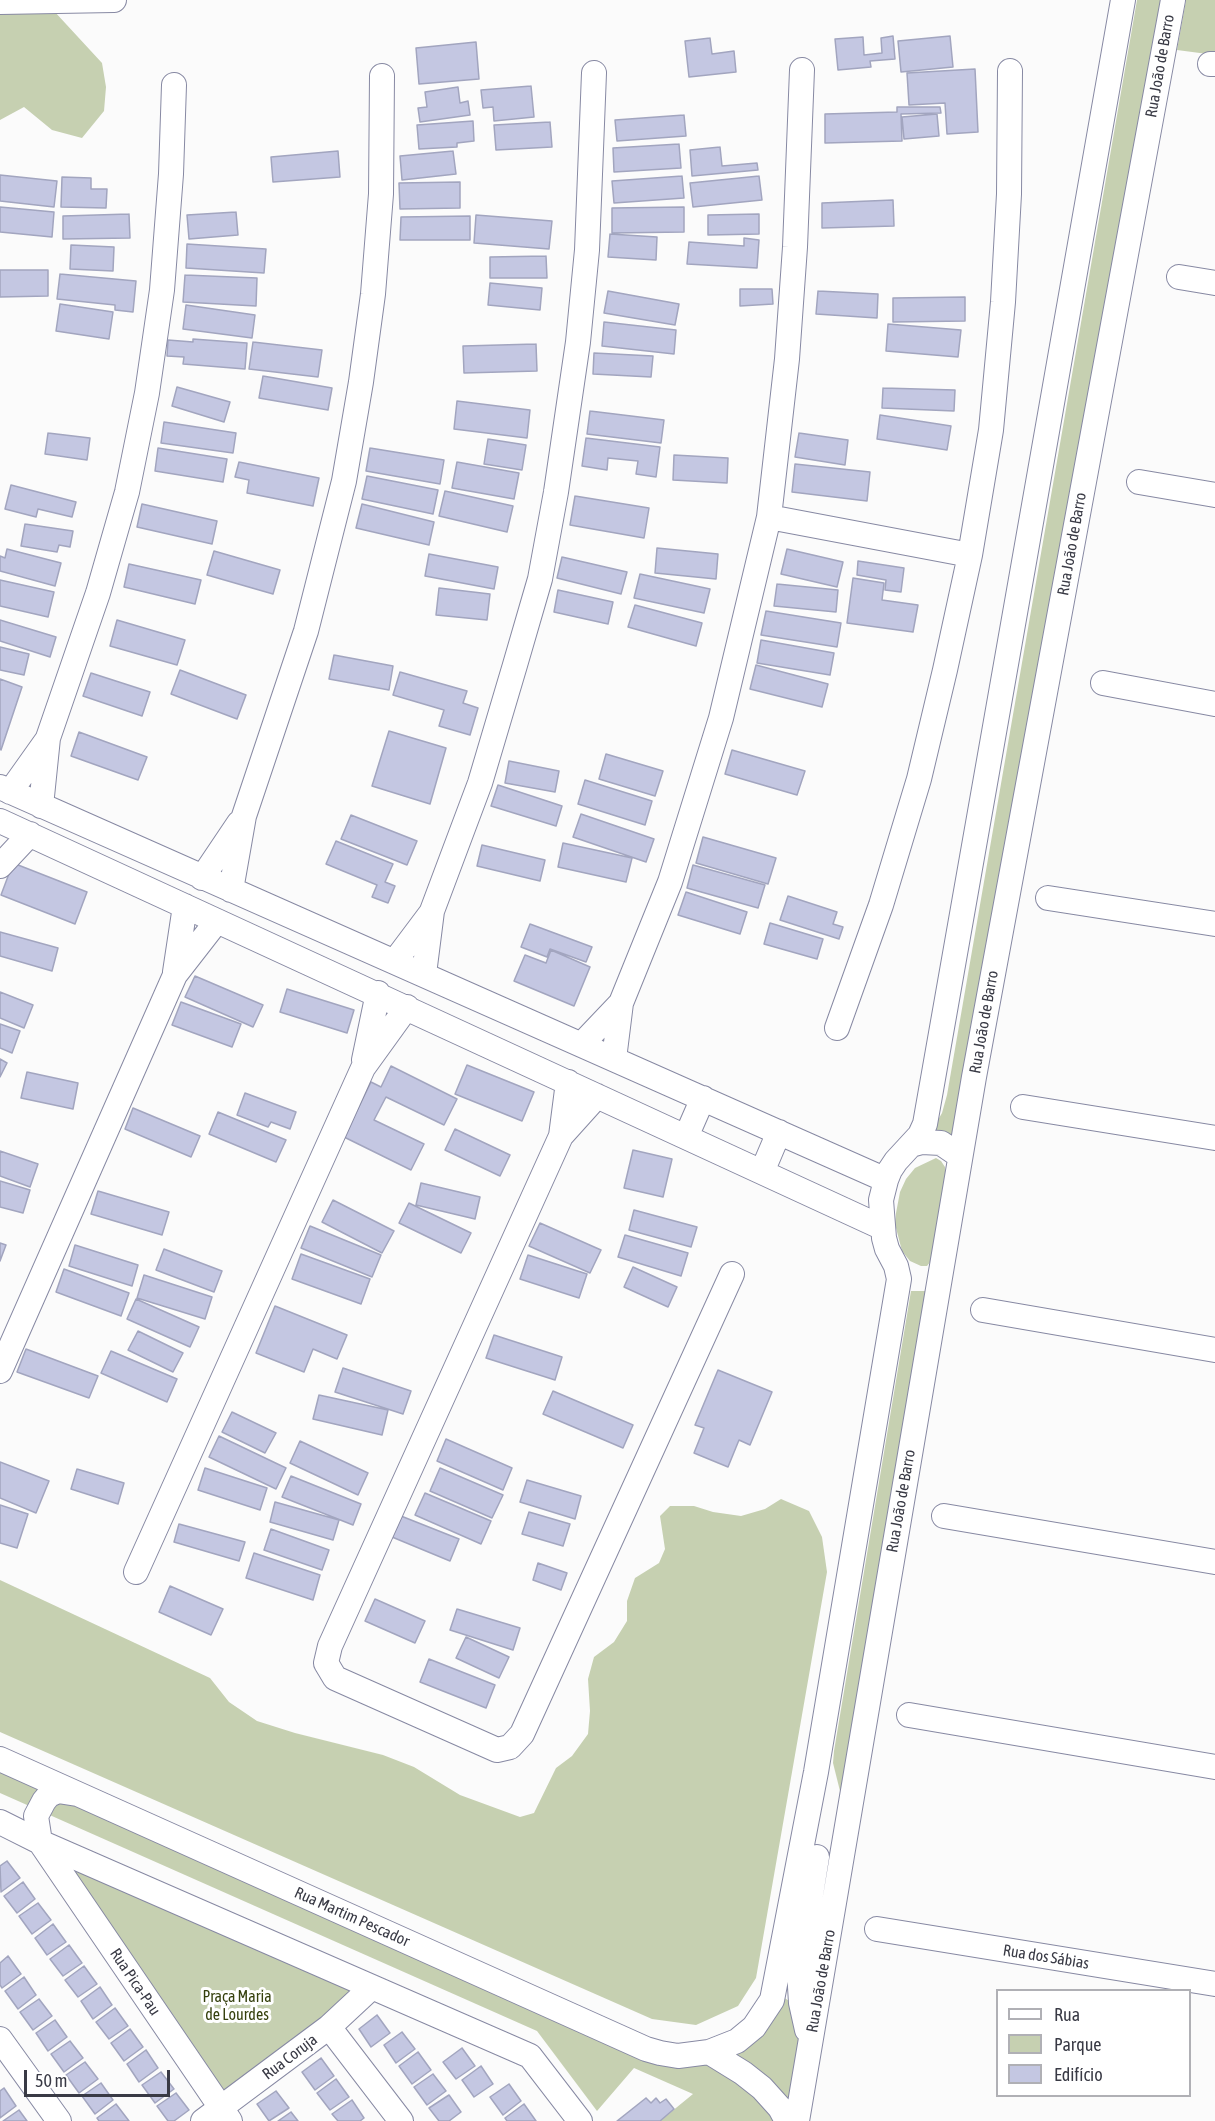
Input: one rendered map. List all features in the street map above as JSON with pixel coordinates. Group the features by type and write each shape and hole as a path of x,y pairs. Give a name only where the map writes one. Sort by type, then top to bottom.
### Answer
{"street":[{"path":"0,2 114,0"},
{"name":"Rua João de Barro","path":"709,2052 737,2041 754,2027 772,2000 816,1772 899,1279 896,1266 887,1250 882,1227 881,1200 886,1180 896,1161 920,1134 925,1124 1124,0"},
{"name":"Rua João de Barro","path":"797,2121 960,1156 1173,0"},
{"path":"614,1059 621,1004 670,882 717,729 769,517 795,247 802,70"},
{"path":"837,1028 881,905 919,779 970,555 990,430 1003,303 1009,194 1010,71"},
{"path":"424,974 432,911 480,783 540,579 578,342 587,250 594,73"},
{"path":"231,890 244,816 306,631 344,481 373,294 381,194 382,76"},
{"path":"40,806 48,738 98,593 127,492 147,393 162,290 171,174 174,86"},
{"path":"1179,277 1215,283"},
{"path":"1139,482 1215,495"},
{"path":"769,517 970,555"},
{"path":"1102,683 1215,704"},
{"path":"48,738 5,790 886,1180"},
{"path":"202,878 244,816"},
{"path":"0,821 296,958 378,993 882,1227"},
{"path":"0,866 30,834"},
{"path":"1048,898 1215,924"},
{"path":"175,975 185,906"},
{"path":"395,961 432,911"},
{"path":"0,1371 175,975 217,921"},
{"path":"296,958 310,925"},
{"path":"363,1068 378,993"},
{"path":"582,1044 621,1004"},
{"path":"136,1572 363,1068 407,1007"},
{"path":"568,1082 561,1136 330,1646 326,1663 335,1678 497,1750 510,1747 522,1734 732,1274"},
{"path":"561,1136 597,1096"},
{"path":"686,1137 703,1098"},
{"path":"1023,1107 1215,1138"},
{"path":"762,1172 779,1132"},
{"path":"911,1145 922,1142 941,1143 960,1156"},
{"path":"896,1266 916,1276 931,1276 940,1271"},
{"path":"983,1310 1215,1350"},
{"path":"944,1515 1215,1562"},
{"path":"909,1715 1215,1767"},
{"name":"Rua Martim Pescador","path":"0,1759 646,2049 678,2056 709,2052"},
{"name":"Rua João de Barro","path":"810,2047 801,2003 799,1970 823,1822 823,1799 816,1772"},
{"path":"40,1842 36,1816 44,1801 49,1795 58,1791 78,1794"},
{"path":"0,1822 40,1842 530,2056 580,2121"},
{"name":"Rua Pica-Pau","path":"40,1842 218,2117"},
{"name":"Rua dos Sábias","path":"877,1929 1215,1984"},
{"name":"Rua Coruja","path":"218,2117 329,2027 372,1987"},
{"path":"329,2027 401,2121"},
{"path":"0,2039 59,2121"},
{"path":"709,2052 762,2088 780,2108 787,2121"}],"green space":[{"path":"1137,0 1161,0 956,1137 931,1132 942,1113 947,1095"},
{"path":"1186,0 1215,0 1215,55 1177,50"},
{"path":"54,11 102,63 106,87 104,111 82,138 52,130 24,107 0,120 0,12"},
{"path":"936,1158 945,1167 945,1175 931,1261 927,1266 921,1266 910,1261 902,1251 895,1224 896,1213 900,1192 906,1179 915,1168"},
{"path":"911,1291 930,1291 839,1812 840,1791 833,1763 834,1751"},
{"path":"781,1499 809,1511 822,1537 827,1572 756,1978 738,2006 696,2025 652,2019 0,1732 0,1580 210,1678 229,1702 257,1721 383,1755 414,1767 460,1795 520,1817 534,1813 556,1768 572,1756 588,1734 590,1711 588,1679 594,1657 614,1642 627,1621 627,1601 635,1578 659,1563 665,1549 660,1516 670,1506 694,1506 713,1512 741,1516 765,1509"},
{"path":"0,1767 665,2064 698,2066 722,2060 783,1997 794,2004 801,2047 788,2121 660,2121 693,2094 634,2068 597,2111 537,2031 0,1793"},
{"name":"Praça Maria de Lourdes","path":"45,1845 369,1987 222,2107"}],"building":[{"path":"893,36 895,59 870,61 871,67 838,70 835,39 863,37 864,55 882,53 881,38"},
{"path":"950,36 953,67 901,72 898,41"},
{"path":"710,38 712,54 734,51 736,72 689,77 685,41"},
{"path":"476,42 479,79 419,84 416,48"},
{"path":"975,69 978,132 947,134 945,103 909,105 907,73"},
{"path":"531,86 534,117 494,121 493,107 483,108 481,90"},
{"path":"458,87 460,103 468,101 470,115 420,122 418,108 427,107 425,92"},
{"path":"897,107 940,107 941,113 901,114 902,141 825,143 825,114 897,112"},
{"path":"937,114 939,136 904,139 902,117"},
{"path":"684,115 686,136 617,141 615,120"},
{"path":"473,121 474,141 457,143 457,147 419,149 417,125"},
{"path":"550,122 552,147 496,150 494,125"},
{"path":"679,144 681,168 614,172 613,148"},
{"path":"720,147 722,166 757,163 758,170 692,176 690,150"},
{"path":"338,151 340,177 273,182 271,157"},
{"path":"453,151 456,174 402,180 400,156"},
{"path":"0,175 57,181 54,207 0,201"},
{"path":"682,176 684,198 614,203 612,181"},
{"path":"759,176 762,200 693,207 690,183"},
{"path":"62,177 91,178 91,189 107,189 106,208 61,207"},
{"path":"460,182 460,208 400,209 399,183"},
{"path":"893,200 894,226 822,228 822,203"},
{"path":"0,207 54,212 52,237 0,232"},
{"path":"684,207 684,232 612,233 612,208"},
{"path":"236,212 238,235 189,239 187,215"},
{"path":"129,214 130,238 63,239 63,216"},
{"path":"759,214 759,234 708,235 708,215"},
{"path":"476,215 552,221 549,249 474,243"},
{"path":"470,216 470,240 400,240 401,217"},
{"path":"610,234 657,237 656,260 608,257"},
{"path":"744,238 759,240 757,268 687,264 689,242 744,246"},
{"path":"187,244 266,249 264,273 186,268"},
{"path":"71,245 114,247 113,271 70,269"},
{"path":"546,256 547,278 490,278 490,257"},
{"path":"0,270 48,270 48,296 0,297"},
{"path":"60,274 136,281 133,312 115,310 115,305 57,299"},
{"path":"185,275 257,278 256,306 183,302"},
{"path":"490,283 542,288 540,310 488,305"},
{"path":"740,289 772,289 773,304 740,306"},
{"path":"608,291 679,304 675,325 604,313"},
{"path":"818,291 878,294 877,318 816,314"},
{"path":"965,297 965,321 893,322 893,298"},
{"path":"60,304 113,312 109,339 56,331"},
{"path":"186,305 255,315 252,338 183,329"},
{"path":"604,322 676,330 674,354 602,346"},
{"path":"888,324 961,330 958,357 886,351"},
{"path":"193,339 247,343 245,369 183,364 184,357 167,356 168,340 193,342"},
{"path":"253,342 322,350 318,377 249,369"},
{"path":"536,344 537,371 464,373 463,346"},
{"path":"594,353 653,356 651,377 593,374"},
{"path":"263,376 332,388 328,410 259,398"},
{"path":"177,387 230,402 224,422 172,406"},
{"path":"883,388 955,390 954,411 882,408"},
{"path":"457,401 530,410 527,438 454,429"},
{"path":"590,411 664,420 661,443 587,434"},
{"path":"880,415 951,426 947,450 877,439"},
{"path":"164,422 236,433 233,453 161,443"},
{"path":"48,433 90,438 87,460 45,454"},
{"path":"799,433 848,440 845,465 795,457"},
{"path":"586,438 660,447 656,477 636,474 638,461 608,458 607,470 582,466"},
{"path":"488,439 526,445 522,470 484,464"},
{"path":"158,448 227,459 223,482 155,471"},
{"path":"370,448 444,460 440,484 366,471"},
{"path":"674,455 728,458 727,483 673,480"},
{"path":"239,462 319,478 313,506 247,493 249,480 235,477"},
{"path":"457,462 519,473 514,499 452,488"},
{"path":"795,464 870,472 867,501 792,492"},
{"path":"367,476 438,490 433,514 362,499"},
{"path":"11,485 76,502 72,517 38,509 36,517 5,509"},
{"path":"445,491 513,506 507,532 439,516"},
{"path":"575,496 649,508 644,538 570,525"},
{"path":"142,504 217,521 212,544 137,527"},
{"path":"362,504 434,522 429,545 356,528"},
{"path":"25,524 73,531 70,547 59,545 57,552 21,546"},
{"path":"657,548 718,554 716,579 655,573"},
{"path":"7,549 61,563 55,586 0,571 0,556 5,558"},
{"path":"787,549 843,562 837,587 781,574"},
{"path":"214,551 280,570 273,594 207,575"},
{"path":"429,554 498,567 494,589 425,576"},
{"path":"562,557 627,572 621,594 557,578"},
{"path":"858,561 904,568 901,592 885,590 886,580 857,575"},
{"path":"129,564 201,580 195,604 124,587"},
{"path":"640,574 710,589 704,613 634,598"},
{"path":"853,578 884,583 882,600 918,605 913,632 847,623"},
{"path":"0,580 54,592 48,617 0,606"},
{"path":"777,584 838,590 836,612 774,606"},
{"path":"439,588 490,594 487,620 436,615"},
{"path":"558,590 613,602 608,624 554,612"},
{"path":"635,605 702,623 696,646 628,627"},
{"path":"766,611 841,623 837,647 761,635"},
{"path":"0,620 56,637 50,657 0,641"},
{"path":"117,620 185,640 177,665 110,646"},
{"path":"761,640 834,653 830,675 757,663"},
{"path":"0,647 29,654 24,675 0,670"},
{"path":"334,655 393,666 389,690 329,679"},
{"path":"756,665 828,684 822,707 750,689"},
{"path":"180,670 246,695 237,719 171,694"},
{"path":"400,672 467,691 463,703 478,708 470,735 439,726 444,710 393,695"},
{"path":"91,673 150,692 142,716 83,696"},
{"path":"0,679 22,687 1,750 0,749"},
{"path":"389,731 446,748 430,804 372,786"},
{"path":"79,732 147,757 138,780 71,756"},
{"path":"732,750 805,771 797,795 725,774"},
{"path":"606,754 663,771 655,796 599,779"},
{"path":"509,761 559,771 555,792 505,783"},
{"path":"585,780 652,801 645,825 578,804"},
{"path":"498,785 562,806 556,826 491,806"},
{"path":"581,814 654,839 646,862 573,837"},
{"path":"351,815 417,841 407,865 341,839"},
{"path":"703,837 776,858 768,884 696,863"},
{"path":"336,841 393,864 385,882 395,886 388,903 372,897 377,885 326,864"},
{"path":"563,843 632,858 626,882 558,867"},
{"path":"482,845 545,860 540,881 477,866"},
{"path":"13,863 87,892 75,924 1,895"},
{"path":"693,865 765,885 758,908 687,888"},
{"path":"686,892 747,912 740,934 678,915"},
{"path":"788,896 837,912 833,924 843,927 839,939 780,920"},
{"path":"770,923 823,939 817,959 764,944"},
{"path":"530,924 592,947 586,962 550,949 547,957 521,947"},
{"path":"0,932 58,948 52,971 0,956"},
{"path":"551,950 590,967 574,1006 514,981 525,955 546,963"},
{"path":"195,976 263,1005 253,1027 185,997"},
{"path":"287,989 354,1010 347,1033 280,1012"},
{"path":"0,992 33,1005 24,1028 0,1018"},
{"path":"181,1002 241,1024 232,1047 172,1025"},
{"path":"0,1024 20,1031 12,1053 0,1048"},
{"path":"0,1059 7,1063 0,1077"},
{"path":"467,1065 534,1092 522,1121 455,1094"},
{"path":"391,1066 457,1099 444,1125 386,1097 374,1120 424,1144 411,1170 344,1137 371,1082 381,1087"},
{"path":"27,1072 78,1083 73,1109 21,1098"},
{"path":"245,1093 296,1112 290,1129 271,1122 268,1127 237,1115"},
{"path":"133,1108 200,1136 191,1157 125,1129"},
{"path":"218,1112 286,1140 276,1162 209,1134"},
{"path":"455,1129 510,1155 500,1176 445,1150"},
{"path":"633,1150 672,1159 663,1197 624,1188"},
{"path":"0,1151 38,1164 30,1187 0,1176"},
{"path":"0,1181 30,1190 23,1213 0,1207"},
{"path":"421,1183 480,1197 475,1219 416,1205"},
{"path":"98,1191 169,1212 162,1235 91,1214"},
{"path":"333,1200 394,1231 382,1253 322,1222"},
{"path":"409,1203 471,1233 461,1253 399,1223"},
{"path":"634,1210 697,1227 691,1247 629,1230"},
{"path":"540,1223 601,1250 590,1273 529,1246"},
{"path":"310,1226 381,1255 372,1277 301,1248"},
{"path":"625,1235 688,1253 681,1276 618,1257"},
{"path":"0,1243 6,1245 0,1261"},
{"path":"75,1245 138,1265 132,1286 69,1266"},
{"path":"164,1249 222,1271 214,1292 156,1270"},
{"path":"301,1254 370,1279 361,1304 292,1279"},
{"path":"528,1255 587,1274 579,1298 520,1279"},
{"path":"633,1267 677,1287 668,1307 624,1287"},
{"path":"64,1269 129,1293 121,1316 56,1292"},
{"path":"144,1275 212,1297 205,1319 137,1298"},
{"path":"136,1299 199,1327 190,1347 127,1319"},
{"path":"275,1306 347,1335 337,1359 313,1349 304,1372 256,1353"},
{"path":"138,1331 183,1353 173,1372 128,1350"},
{"path":"494,1335 562,1357 555,1380 486,1358"},
{"path":"26,1349 98,1376 89,1398 17,1372"},
{"path":"111,1351 177,1379 167,1402 101,1373"},
{"path":"343,1368 411,1391 403,1414 335,1392"},
{"path":"718,1370 772,1392 750,1445 739,1440 728,1467 694,1453 704,1428 695,1425"},
{"path":"553,1391 633,1425 623,1448 543,1414"},
{"path":"319,1395 388,1410 382,1435 313,1419"},
{"path":"232,1412 276,1433 265,1453 222,1432"},
{"path":"219,1436 286,1468 276,1489 209,1457"},
{"path":"446,1439 512,1468 503,1490 437,1461"},
{"path":"300,1441 368,1473 358,1495 290,1463"},
{"path":"0,1462 49,1481 36,1513 0,1498"},
{"path":"205,1468 267,1488 260,1510 198,1490"},
{"path":"440,1468 503,1495 492,1518 430,1491"},
{"path":"77,1469 124,1483 118,1504 71,1489"},
{"path":"291,1476 361,1504 353,1525 282,1497"},
{"path":"527,1480 581,1496 575,1519 520,1502"},
{"path":"425,1493 491,1521 481,1544 415,1515"},
{"path":"275,1502 339,1520 333,1540 270,1522"},
{"path":"0,1505 28,1514 17,1548 0,1543"},
{"path":"529,1512 570,1524 563,1546 522,1534"},
{"path":"401,1516 459,1539 450,1561 392,1537"},
{"path":"179,1524 245,1542 239,1561 174,1542"},
{"path":"271,1529 329,1550 322,1570 264,1550"},
{"path":"254,1553 320,1575 313,1600 246,1578"},
{"path":"538,1563 567,1573 561,1590 533,1580"},
{"path":"170,1586 223,1609 211,1635 159,1612"},
{"path":"375,1599 425,1621 415,1643 365,1621"},
{"path":"457,1609 520,1628 513,1650 450,1630"},
{"path":"466,1637 509,1657 499,1678 456,1658"},
{"path":"429,1659 495,1685 486,1708 420,1682"},
{"path":"7,1861 20,1878 1,1892 0,1866"},
{"path":"23,1882 35,1899 17,1913 4,1896"},
{"path":"38,1903 51,1920 32,1934 19,1916"},
{"path":"53,1924 66,1942 47,1955 35,1938"},
{"path":"69,1945 82,1963 63,1976 50,1959"},
{"path":"8,1956 21,1974 2,1988 0,1963"},
{"path":"84,1966 97,1984 78,1997 65,1980"},
{"path":"24,1977 36,1995 18,2009 5,1991"},
{"path":"100,1987 112,2005 93,2019 81,2001"},
{"path":"39,1999 52,2016 33,2030 20,2012"},
{"path":"115,2008 128,2026 109,2039 96,2022"},
{"path":"377,2015 390,2033 371,2047 359,2029"},
{"path":"55,2020 67,2037 48,2051 36,2033"},
{"path":"130,2029 143,2047 124,2061 111,2043"},
{"path":"402,2032 415,2049 396,2063 384,2045"},
{"path":"70,2041 83,2058 64,2072 51,2054"},
{"path":"462,2048 475,2066 456,2079 443,2062"},
{"path":"146,2050 158,2068 139,2082 127,2064"},
{"path":"418,2052 431,2070 412,2084 399,2066"},
{"path":"321,2058 334,2076 315,2090 302,2072"},
{"path":"85,2062 98,2079 79,2093 66,2075"},
{"path":"481,2066 493,2084 474,2097 462,2080"},
{"path":"161,2072 174,2089 155,2103 142,2085"},
{"path":"433,2074 446,2091 427,2105 414,2087"},
{"path":"336,2079 349,2097 330,2110 317,2093"},
{"path":"101,2083 113,2100 95,2114 82,2096"},
{"path":"509,2084 521,2101 503,2115 490,2097"},
{"path":"4,2088 16,2106 0,2118 0,2091"},
{"path":"276,2091 289,2108 269,2121 257,2104"},
{"path":"176,2093 189,2110 174,2121 168,2121 157,2106"},
{"path":"449,2095 461,2112 449,2121 439,2121 429,2108"},
{"path":"646,2098 651,2103 656,2098 660,2103 666,2099 674,2109 660,2121 617,2121"},
{"path":"352,2100 364,2118 360,2121 338,2121 332,2114"},
{"path":"116,2104 129,2121 99,2121 97,2118"},
{"path":"524,2104 536,2121 507,2121 505,2118"},
{"path":"19,2110 27,2121 3,2121"},
{"path":"291,2112 298,2121 278,2121"}]}
